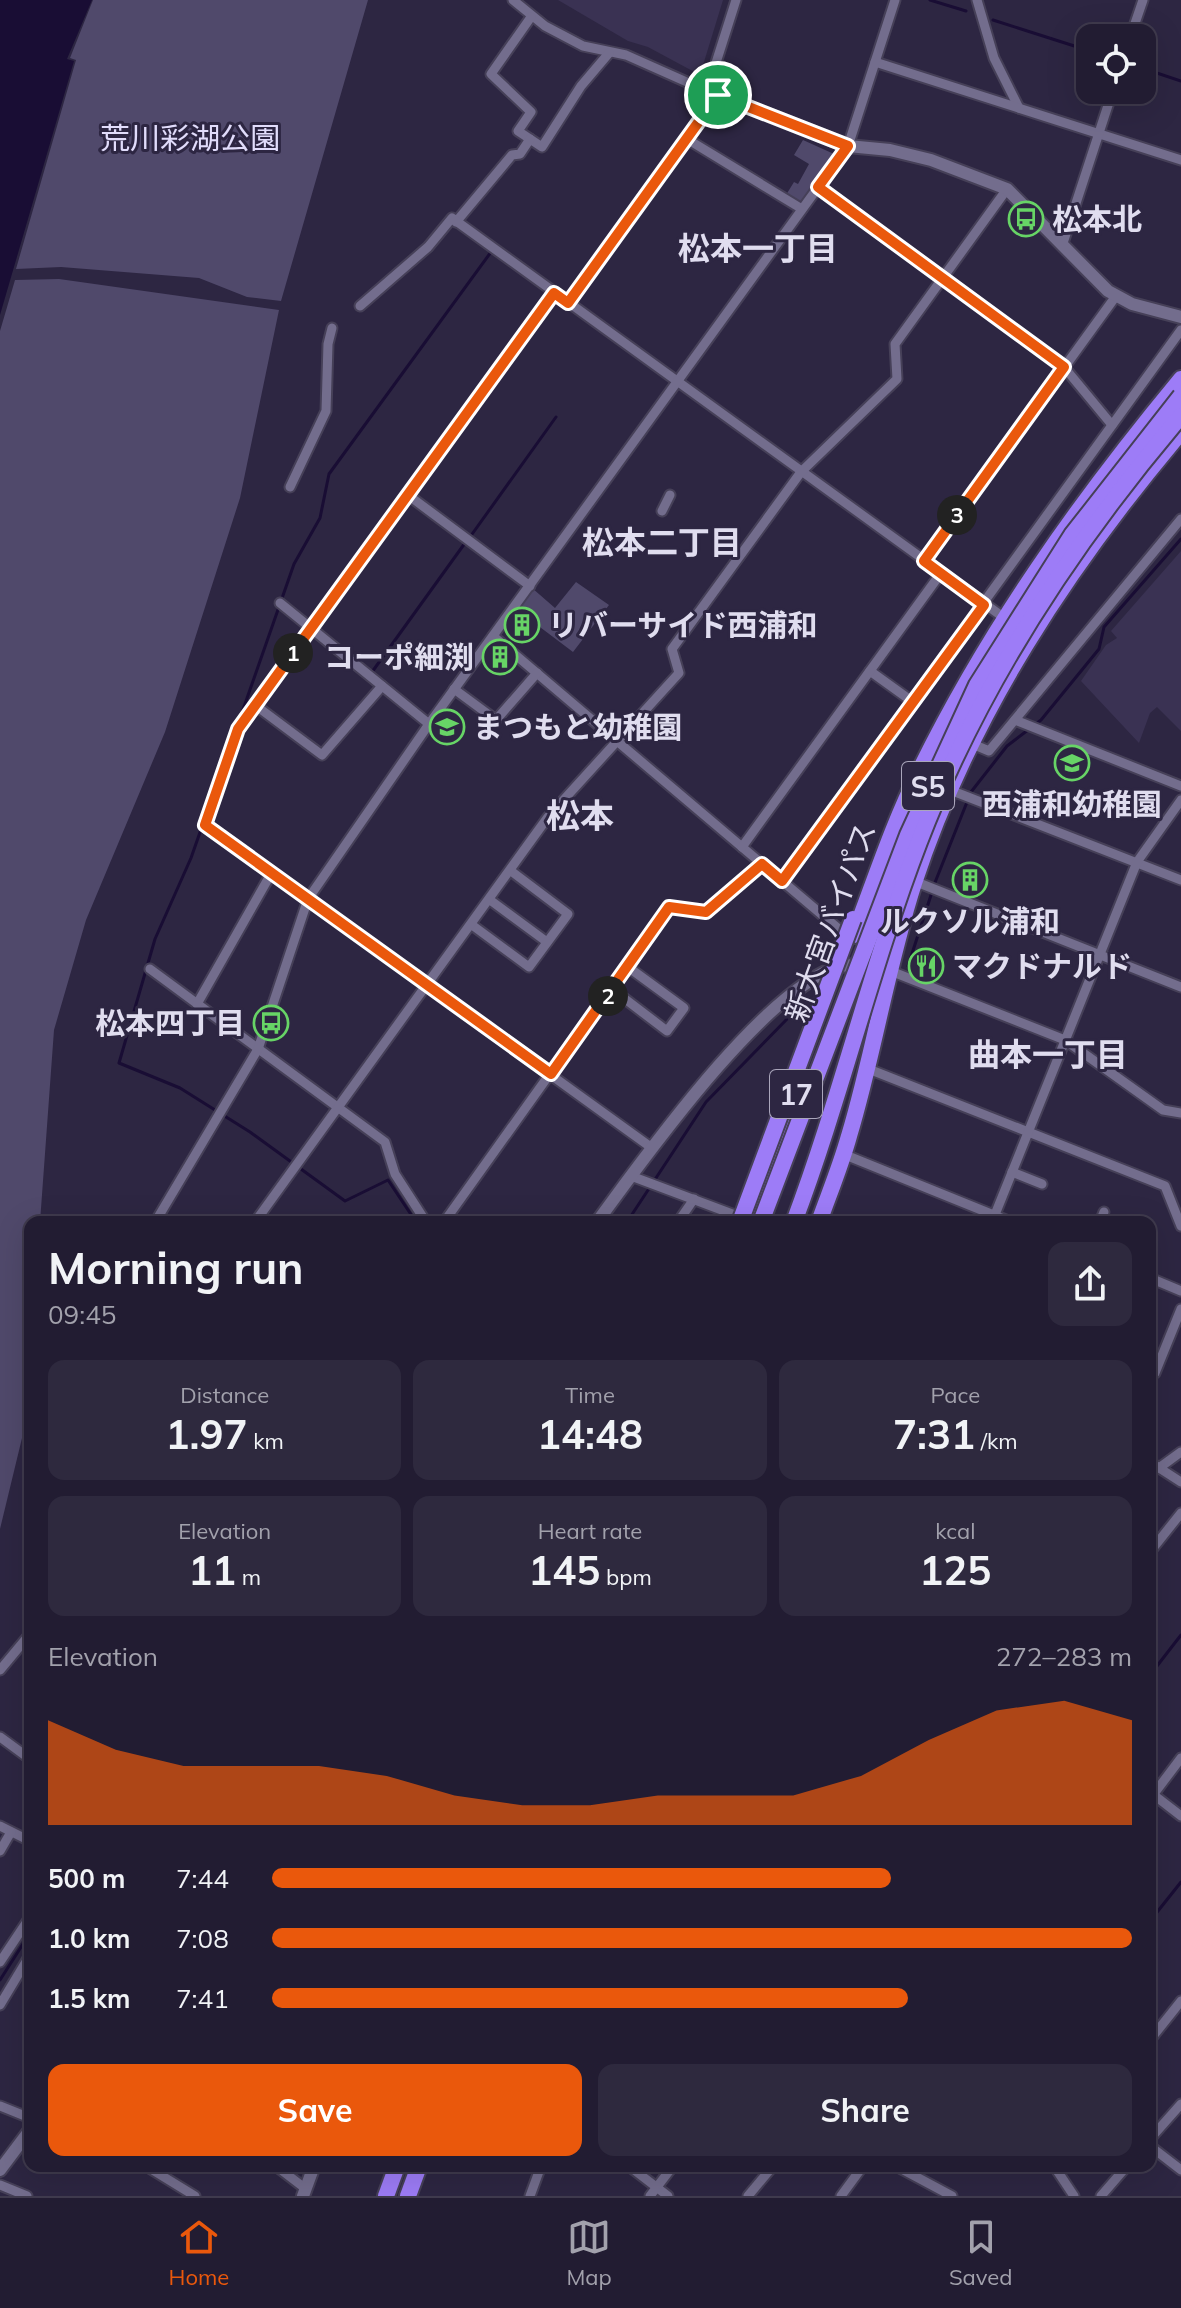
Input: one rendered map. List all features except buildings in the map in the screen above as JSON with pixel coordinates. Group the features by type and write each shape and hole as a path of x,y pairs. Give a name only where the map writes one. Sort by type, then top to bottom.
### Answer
{"highway":[{"name":"新大宮バイパス","path":"752,1216 894,827 955,701 1003,617 1090,492 1181,379"},
{"name":"S5","path":"752,1216 908,835 977,685 1072,535 1181,396"},
{"name":"S5","path":"796,1216 839,1095 893,911 963,740 1016,643 1081,542 1181,416"},
{"name":"17","path":"821,1216 849,1137 888,970 927,886 962,795 970,743 1042,615 1117,507 1181,432"},
{"name":"S5","path":"752,1216 876,854 894,827"},
{"name":"17","path":"809,1216 834,1151 849,1137"},
{"path":"386,2196 395,2172"},
{"path":"395,2196 404,2172"},
{"path":"408,2196 417,2172"},
{"path":"418,2196 428,2172"}],"street":[{"path":"513,0 531,17 583,46 626,55 848,146 890,150 931,160 1007,189 1116,296 1181,317"},
{"path":"568,303 687,139 713,93 736,0"},
{"path":"159,1216 258,1049 308,899 454,689 848,146 895,0"},
{"path":"977,0 994,58 1019,108"},
{"path":"1135,24 1143,0"},
{"path":"531,17 491,74 531,112 518,131 542,147 581,86 609,53"},
{"path":"875,62 1181,160"},
{"path":"1062,246 1108,104"},
{"path":"456,222 512,155 520,154 530,139"},
{"path":"687,139 802,209"},
{"path":"818,187 1064,367 1112,425"},
{"path":"259,1216 548,817 679,673 672,649 801,472 897,379 895,344 1007,189"},
{"path":"360,306 428,247 452,218 1003,617"},
{"path":"554,293 238,729 205,825 652,1148"},
{"path":"924,561 1116,296"},
{"path":"290,487 326,411 328,344 332,328"},
{"path":"782,881 1181,330"},
{"path":"408,495 530,586"},
{"path":"662,511 670,495"},
{"path":"970,743 989,751 1181,519"},
{"path":"742,847 941,573"},
{"path":"280,603 429,724"},
{"path":"493,636 852,941"},
{"path":"870,671 913,702"},
{"path":"454,689 496,720 537,673"},
{"path":"255,705 322,755 382,686"},
{"path":"1015,720 1181,786"},
{"path":"962,795 1181,880"},
{"path":"994,1216 1137,862 1181,800"},
{"path":"448,1216 669,907 706,912 762,864"},
{"path":"472,925 529,967 568,914 511,871"},
{"path":"197,1004 272,872"},
{"path":"927,886 1181,987"},
{"path":"490,900 547,942"},
{"path":"601,1216 679,1112 735,1051 806,983 843,965 888,970 1065,1040 1163,1110 1181,1113"},
{"path":"612,989 667,1031 684,1008 628,967"},
{"path":"150,969 385,1142 395,1174 422,1216"},
{"path":"806,983 824,991 826,1014"},
{"path":"866,1068 1165,1186 1181,1226"},
{"path":"843,1154 988,1216"},
{"path":"1012,1172 1042,1184"},
{"path":"631,1176 735,1216"},
{"path":"682,1216 694,1199"},
{"path":"1156,1284 1181,1291"},
{"path":"1156,1363 1181,1309"},
{"path":"1156,1464 1181,1452"},
{"path":"1156,1466 1181,1482"},
{"path":"1156,1544 1181,1513"},
{"path":"1172,1524 1181,1531"},
{"path":"0,1670 24,1641"},
{"path":"0,1737 24,1755"},
{"path":"1156,1789 1181,1758"},
{"path":"1156,1798 1181,1816"},
{"path":"0,1826 24,1838"},
{"path":"0,1851 11,1832"},
{"path":"0,1962 24,1926"},
{"path":"0,2005 24,1965"},
{"path":"1156,2032 1181,2001"},
{"path":"1156,2132 1181,2104"},
{"path":"0,2106 24,2116"},
{"path":"0,2170 24,2138"},
{"path":"1156,2151 1181,2170"},
{"path":"156,2172 195,2196"},
{"path":"282,2172 304,2192 312,2172"},
{"path":"530,2196 539,2172"},
{"path":"637,2172 668,2196"},
{"path":"650,2196 668,2172"},
{"path":"748,2196 768,2172"},
{"path":"841,2196 859,2172"},
{"path":"907,2172 952,2196"},
{"path":"1058,2172 1074,2196"},
{"path":"1101,2196 1122,2172"},
{"path":"0,2185 27,2196"}],"shaded area":[{"path":"0,0 92,0 67,59 74,61 0,315"},
{"path":"558,0 723,0 700,75 648,47 628,41"},
{"path":"1181,551 1181,731 1157,707 1150,713 1139,743 1081,681 1106,645 1117,638 1111,631"}],"green space":[{"name":"荒川彩湖公園","path":"93,0 368,0 281,301 247,297 199,278 61,267 16,269 76,60 70,58"},
{"path":"803,140 834,154 800,203 786,195 794,182 798,184 809,164 794,155"},
{"path":"59,279 279,310 240,498 165,732 86,920 54,1030 40,1216 24,1216 24,1430 0,1529 0,331 15,280"},
{"path":"576,582 609,605 573,652 516,609 532,588 555,608"}],"waterway":[{"path":"930,0 966,11"},
{"path":"993,20 1076,47"},
{"path":"1156,73 1181,81"},
{"path":"412,1216 388,1180 345,1201 250,1132 180,1088 119,1063 155,939 191,858 294,564 320,518 329,474 491,252"},
{"path":"470,537 556,417"},
{"path":"934,885 971,792 1007,746 1041,720 1099,649 1104,627 1181,539"},
{"path":"372,672 465,543"},
{"path":"908,966 932,892"},
{"path":"631,1216 706,1102 788,1018"},
{"path":"1156,1667 1181,1635"},
{"path":"1156,1913 1181,1882"},
{"path":"0,1980 24,1942"}],"place":[{"name":"松本北","path":"1026,219"},
{"name":"リバーサイド西浦和","path":"522,625"},
{"name":"コーポ細渕","path":"500,657"},
{"name":"まつもと幼稚園","path":"447,727"},
{"name":"西浦和幼稚園","path":"1072,763"},
{"name":"ルクソル浦和","path":"970,880"},
{"name":"マクドナルド","path":"926,966"},
{"name":"松本四丁目","path":"271,1023"}],"district":[{"name":"松本一丁目","path":"758,248"},
{"name":"松本二丁目","path":"662,542"},
{"name":"松本","path":"580,815"},
{"name":"曲本一丁目","path":"1048,1054"}],"route":[{"path":"718,95 848,146 818,187 1064,367 924,561 984,605 782,881 762,864 706,912 669,907 551,1074 205,825 238,729 554,293 568,303 718,95"}]}
